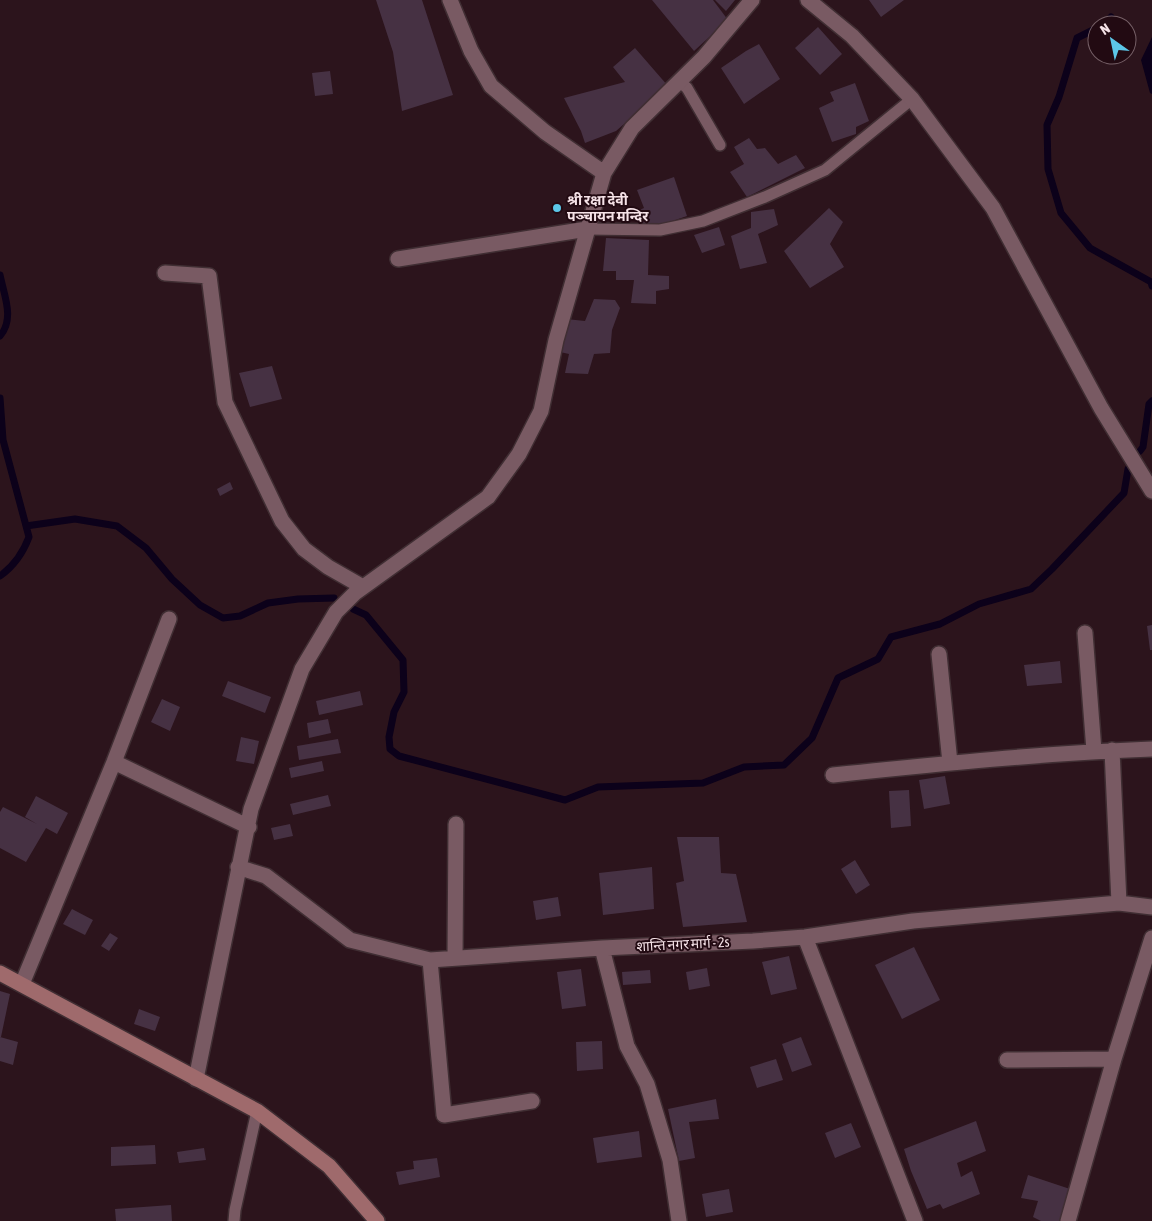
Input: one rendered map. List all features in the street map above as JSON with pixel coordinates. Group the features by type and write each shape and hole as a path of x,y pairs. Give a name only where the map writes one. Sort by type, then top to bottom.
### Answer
{"main road":[{"path":"0,973 257,1111 330,1166 377,1221"}],"street":[{"path":"450,0 471,51 491,86 545,132 604,172"},
{"path":"196,1079 238,867 249,827 251,809 302,669 336,612 363,587 488,497 520,454 541,411 556,340 604,172 632,128 704,57 752,0"},
{"path":"808,0 852,36 912,99 993,208 1101,408 1152,491"},
{"path":"398,259 587,229"},
{"path":"165,272 209,276 226,402 282,521 304,549 328,567 363,587"},
{"path":"22,984 114,762 169,619"},
{"path":"1085,633 1094,752"},
{"path":"939,654 950,763"},
{"path":"833,775 950,763 1112,750 1152,749"},
{"path":"1112,750 1119,903"},
{"path":"114,762 249,827"},
{"path":"454,958 456,824"},
{"name":"शान्ति नगर मार्ग - 2s","path":"238,867 266,876 350,940 430,960 805,937 914,921 1119,903 1152,907"},
{"path":"805,937 915,1221"},
{"path":"1068,1221 1114,1059 1152,938"},
{"path":"602,948 627,1046 647,1084 670,1160 680,1221"},
{"path":"430,960 444,1115 532,1101"},
{"path":"1007,1060 1114,1059"}],"lane":[{"path":"680,81 720,145"},
{"path":"587,229 660,230 702,221 765,197 825,170 912,99"},
{"path":"234,1221 257,1111"}],"shaded area":[{"path":"1152,37 1152,94 1150,93 1141,60"}],"building":[{"path":"376,0 422,0 453,95 402,111 393,52"},
{"path":"652,0 713,0 728,20 694,51"},
{"path":"715,0 735,0 726,11"},
{"path":"869,0 904,0 881,17"},
{"path":"818,27 842,54 820,75 795,48"},
{"path":"759,44 780,79 744,104 721,68"},
{"path":"635,48 668,86 616,131 585,143 564,98 625,82 613,67"},
{"path":"330,71 333,94 315,96 312,73"},
{"path":"855,83 869,121 856,127 856,134 832,142 819,108 834,101 830,92"},
{"path":"749,138 757,149 765,148 778,164 796,155 805,168 747,197 730,172 744,164 734,147"},
{"path":"674,177 687,216 655,227 641,223 637,211 644,208 637,190"},
{"path":"829,208 843,222 830,244 844,267 810,288 784,251"},
{"path":"774,209 778,225 758,234 767,263 740,269 731,236 751,228 751,212"},
{"path":"719,227 725,245 702,253 694,235"},
{"path":"606,238 649,240 648,275 669,276 669,289 656,291 656,304 631,303 634,280 616,280 616,271 603,271"},
{"path":"594,299 615,300 620,308 612,330 610,353 594,354 588,374 565,373 569,354 560,352 566,319 585,321"},
{"path":"272,366 282,399 250,407 239,373"},
{"path":"230,482 233,489 220,496 217,489"},
{"path":"1152,625 1152,650 1150,650 1147,626"},
{"path":"1060,661 1062,683 1027,686 1024,665"},
{"path":"228,681 271,697 265,713 222,696"},
{"path":"360,691 363,705 319,715 316,701"},
{"path":"162,699 180,707 170,731 151,722"},
{"path":"328,719 331,733 309,738 307,723"},
{"path":"241,737 259,741 254,764 236,761"},
{"path":"338,739 341,753 299,760 297,746"},
{"path":"322,761 324,771 291,778 289,768"},
{"path":"945,776 950,804 924,809 919,780"},
{"path":"909,790 911,826 891,828 889,791"},
{"path":"328,795 331,806 293,815 290,804"},
{"path":"36,796 68,813 57,834 46,828 26,862 0,848 0,812 3,807 37,824 25,817"},
{"path":"290,824 293,836 274,840 271,828"},
{"path":"677,837 719,837 721,873 736,874 747,922 683,927 676,883 684,881"},
{"path":"855,860 870,885 856,894 841,869"},
{"path":"652,867 654,909 603,915 599,873"},
{"path":"558,897 561,916 536,920 533,901"},
{"path":"72,909 93,920 85,935 63,924"},
{"path":"110,933 118,938 109,951 101,946"},
{"path":"914,947 940,1000 902,1019 875,965"},
{"path":"789,956 797,989 771,995 762,962"},
{"path":"707,968 710,986 689,990 686,972"},
{"path":"581,969 586,1006 562,1009 557,972"},
{"path":"650,970 651,983 623,985 622,972"},
{"path":"0,991 10,994 1,1037 0,1037"},
{"path":"139,1009 160,1017 155,1031 134,1024"},
{"path":"0,1037 18,1042 13,1065 0,1061"},
{"path":"801,1037 812,1065 792,1072 782,1044"},
{"path":"602,1041 603,1069 577,1071 576,1042"},
{"path":"776,1059 783,1080 757,1088 750,1067"},
{"path":"716,1099 719,1119 689,1122 695,1158 679,1161 668,1109"},
{"path":"976,1121 986,1151 957,1163 961,1177 972,1171 980,1194 943,1209 940,1204 927,1209 904,1149"},
{"path":"851,1123 861,1147 835,1158 825,1133"},
{"path":"639,1131 642,1157 597,1163 593,1138"},
{"path":"155,1145 156,1164 111,1166 111,1147"},
{"path":"204,1148 206,1160 179,1163 177,1152"},
{"path":"437,1158 440,1177 399,1185 396,1172 414,1169 413,1161"},
{"path":"1028,1175 1070,1189 1060,1221 1041,1221 1033,1217 1038,1201 1021,1198"},
{"path":"729,1189 733,1212 706,1217 702,1194"},
{"path":"171,1205 172,1221 116,1221 115,1209"}],"waterway":[{"path":"1087,33 1077,38 1059,97 1047,125 1048,169 1061,213 1090,248 1151,282 1152,286"},
{"path":"0,275 8,315 7,322 0,336"},
{"path":"0,398 3,440 29,537 17,559 0,576"},
{"path":"1140,451 1143,447 1149,404 1152,401"},
{"path":"353,609 366,615 403,660 404,692 394,712 389,737 390,749 399,756 565,800 598,787 703,783 744,767 784,765 812,738 838,678 878,659 891,637 940,624 979,604 1031,589 1124,493 1128,469"},
{"path":"26,526 75,519 117,526 146,548 172,579 200,605 223,618 240,616 268,603 298,599 334,598"}],"place":[{"name":"श्री रक्षा देवी पञ्चायन मन्दिर","path":"557,208"}]}
